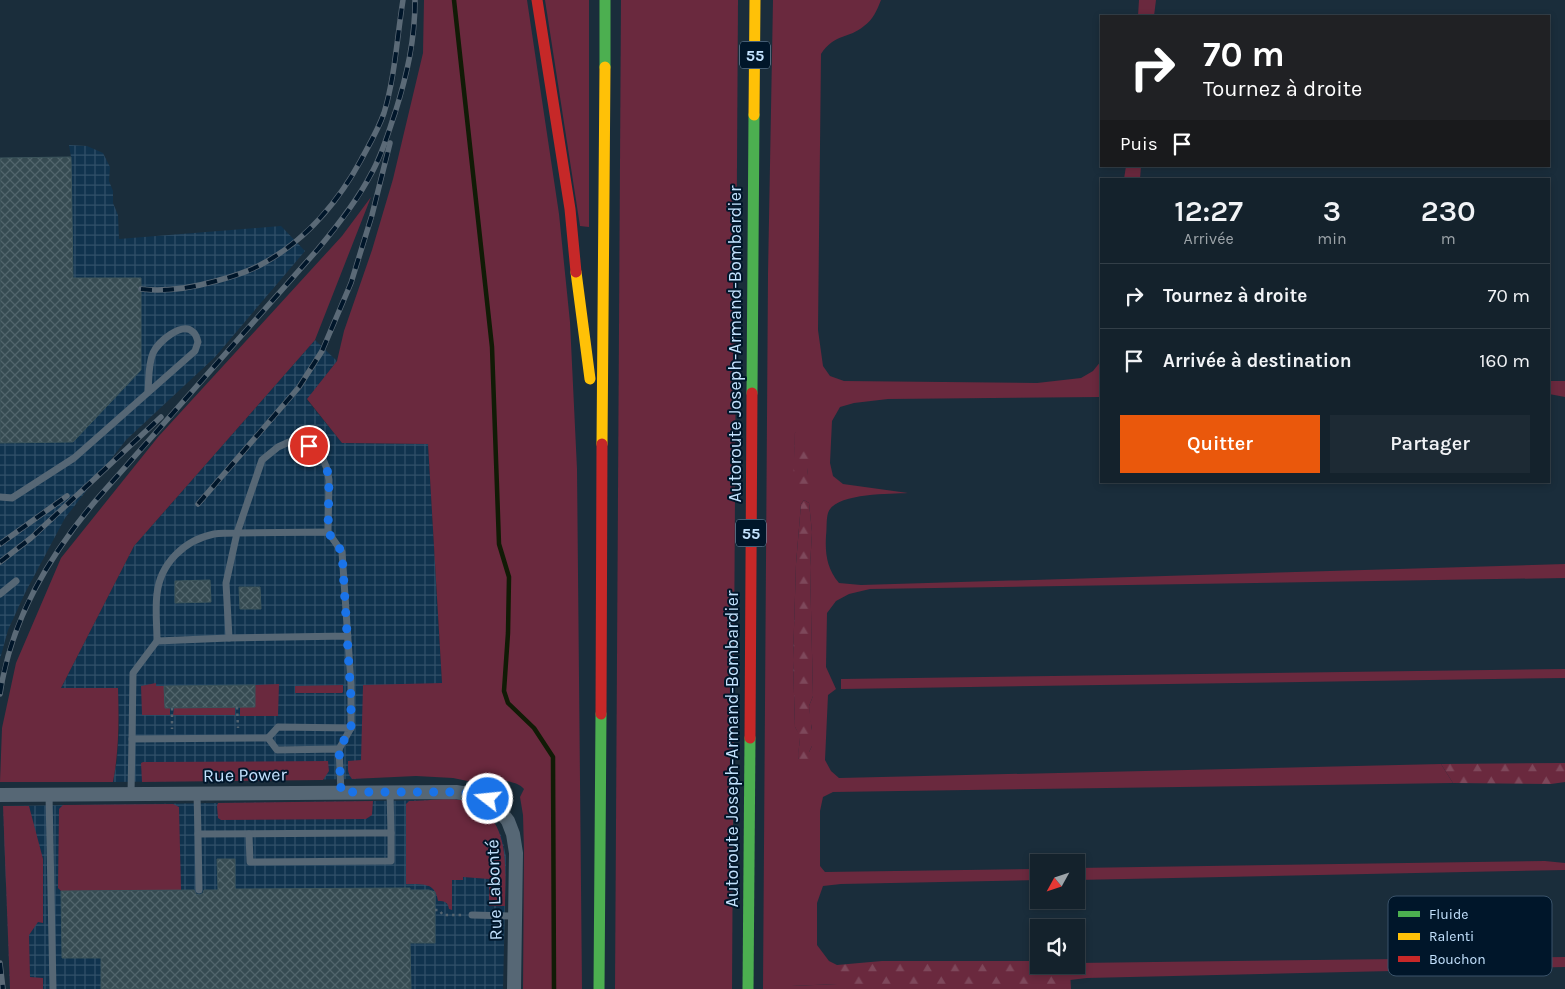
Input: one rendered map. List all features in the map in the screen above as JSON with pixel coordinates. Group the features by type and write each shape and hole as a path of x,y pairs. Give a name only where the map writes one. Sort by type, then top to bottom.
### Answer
{"highway":[{"path":"537,0 569,200 580,311 602,464"},
{"path":"599,989 605,0"},
{"name":"Autoroute Joseph-Armand-Bombardier","path":"748,989 755,0"}],"street":[{"name":"Rue Power","path":"0,795 466,792 488,799"},
{"name":"Rue Labonté","path":"488,799 500,808 508,821 513,834 516,853 514,989"}],"lane":[{"path":"0,497 12,498 74,458 194,351 198,342 195,333 189,329 180,330 159,343 153,352 150,362 148,392"},
{"path":"229,638 226,583 238,533 262,460 278,446 289,442 300,442 319,454 327,469 329,480 328,532 342,552 351,684 351,728 339,749 341,792"},
{"path":"131,794 133,673 157,641 156,595 166,566 184,547 214,534 328,532"},
{"path":"0,594 16,581"},
{"path":"157,641 348,636"},
{"path":"132,739 268,738 278,727 351,728"},
{"path":"268,738 277,750 339,749"},
{"path":"249,834 250,862 391,861 390,792"},
{"path":"197,794 199,890"},
{"path":"49,795 53,989"},
{"path":"198,834 391,833"},
{"path":"472,915 515,916"}],"path":[{"path":"237,707 237,716"},
{"path":"172,708 172,715"},
{"path":"435,910 439,910 443,915 451,914"}],"shaded area":[{"path":"69,145 87,146 103,153 110,167 109,181 113,191 113,203 118,215 119,239 281,226 305,251 215,357 126,440 65,518 25,593 8,630 0,659 0,158 71,157"},
{"path":"315,340 337,361 307,400 342,443 428,444 442,683 361,761 361,779 113,782 119,730 118,688 61,688 134,546"},
{"path":"465,801 476,806 489,816 502,837 506,857 503,989 10,989 3,806"}],"green space":[{"path":"424,0 527,0 559,214 570,322 577,469 582,989 523,989 524,850 523,815 520,797 524,789 522,787 502,779 482,784 453,778 416,776 352,779 348,770 348,761 361,760 363,685 442,683 428,444 342,443 307,399 337,361 344,331 372,250 393,179 423,53"},
{"path":"545,0 589,0 589,227 580,226"},
{"path":"621,0 738,0 732,989 615,989"},
{"path":"773,0 881,0 867,24 853,33 837,39 826,47 821,54 818,330 823,366 830,376 844,381 1037,383 1081,378 1093,371 1100,362 1100,397 888,399 854,403 840,407 832,421 830,463 833,476 843,484 908,493 876,494 851,498 832,506 827,516 826,549 829,567 839,583 861,585 1565,564 1565,578 870,589 849,594 836,601 827,613 826,667 836,689 828,695 825,760 831,771 839,778 1441,764 1453,783 833,792 823,797 820,811 820,866 825,872 1030,869 1030,880 823,886 817,903 817,945 829,961 837,965 837,984 792,986 792,989 763,989 768,274","holes":["795,432 809,454 807,475 794,485","804,500 809,503 812,532 810,567 813,696 809,706 812,746 809,752 798,759 800,735 795,727 793,660 796,564 801,504"]},
{"path":"1139,0 1156,0 1154,15 1138,15"},
{"path":"1126,167 1141,167 1140,178 1124,178"},
{"path":"371,197 315,340 134,546 61,688 118,688 118,735 113,782 0,782 2,728 16,663 61,558 158,437 342,236"},
{"path":"1550,381 1565,381 1565,397 1550,394"},
{"path":"795,432 810,440 809,454 818,456 816,465 808,468 807,475 810,486 806,490 793,485"},
{"path":"804,500 809,503 812,532 810,567 813,696 809,706 813,739 809,752 810,761 805,765 800,764 798,760 799,738 795,727 793,660 796,564 801,504"},
{"path":"1565,669 1565,678 841,689 841,679"},
{"path":"156,683 156,686 164,686 165,708 170,708 170,715 142,715 141,686"},
{"path":"279,684 278,716 240,716 240,707 255,707 255,685"},
{"path":"343,685 342,693 295,693 295,686"},
{"path":"235,707 235,715 173,715 174,708"},
{"path":"328,761 329,771 323,780 142,782 141,763 143,762"},
{"path":"1565,763 1565,782 1551,784 1453,783 1441,764"},
{"path":"447,799 467,801 482,809 492,819 499,831 503,845 505,860 505,906 489,906 489,879 463,877 463,880 452,880 452,910 449,909 446,902 438,901 431,887 427,885 406,884 406,804 409,801"},
{"path":"373,801 372,815 366,819 221,820 218,818 217,806 218,803"},
{"path":"173,804 179,807 181,890 61,891 58,888 59,809 63,805"},
{"path":"3,806 29,806 43,859 43,923 38,922 29,935 30,977 43,978 43,989 10,989"},
{"path":"1545,861 1565,863 1565,870 1085,880 1085,868"},
{"path":"1552,957 1565,957 1565,967 1552,967"},
{"path":"1388,959 1388,971 1087,978 1070,980 1070,974 1085,974 1085,963"},
{"path":"882,961 1030,961 1030,974 1070,974 1071,989 792,989 792,986 837,984 837,965"}],"building":[{"path":"71,157 73,278 141,278 141,370 73,442 0,443 0,158"},
{"path":"210,580 211,602 175,603 175,581"},
{"path":"239,587 260,587 261,609 240,609"},
{"path":"255,685 255,707 165,708 164,686"},
{"path":"217,859 235,859 235,889 410,888 410,890 429,890 435,892 435,943 410,943 411,989 101,989 101,958 62,958 61,891 194,890 196,894 200,895 204,890 218,890"}],"waterway":[{"path":"454,0 492,347 499,544 509,577 504,691 508,703 534,728 553,757 554,989"}],"railway":[{"path":"141,289 169,290 188,287 245,272 278,255 319,219 352,176 382,119 391,85 403,0"},
{"path":"0,694 5,666 23,614 48,566 63,543 97,499 318,249 347,213 366,184 382,152 403,85 412,43 415,0"},
{"path":"198,504 299,387 322,351 351,283 372,215 390,143"},
{"path":"0,562 31,538 161,417"},
{"path":"0,544 67,496"},
{"path":"0,963 3,989"}],"traffic: fast":[{"path":"605,0 605,67"},
{"path":"752,393 754,115"},
{"path":"599,989 601,714"},
{"path":"748,989 750,738"}],"traffic: slow":[{"path":"754,115 755,0"},
{"path":"602,444 605,67"},
{"path":"576,272 590,379"}],"traffic: jam":[{"path":"537,0 570,209 576,272"},
{"path":"750,738 752,393"},
{"path":"601,714 602,444"}],"route":[{"path":"309,446 323,459 327,469 329,480 328,532 342,552 351,684 351,728 339,749 341,792 456,792 474,794 488,799"}]}
